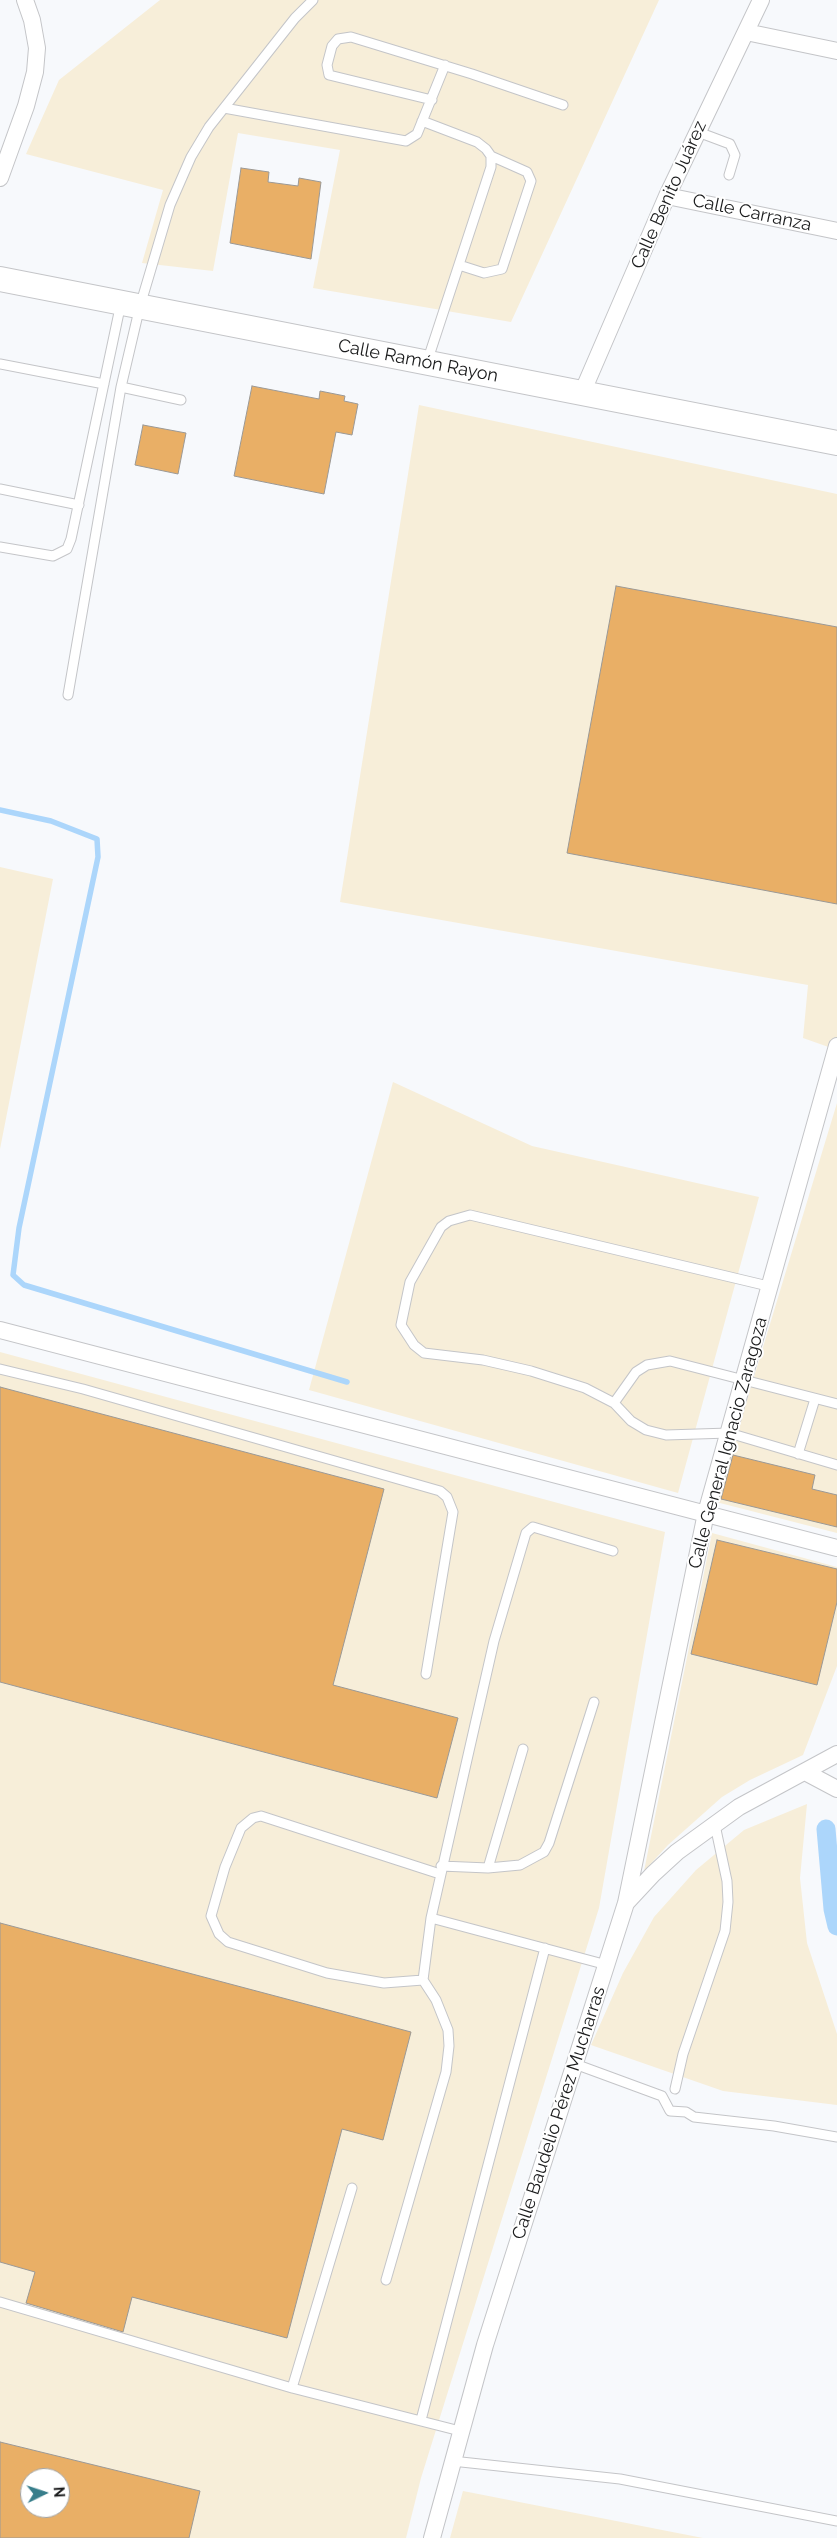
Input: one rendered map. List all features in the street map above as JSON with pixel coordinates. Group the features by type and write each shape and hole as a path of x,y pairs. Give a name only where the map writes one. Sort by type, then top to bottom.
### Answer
{"main road":[{"name":"Calle Ramón Rayon","path":"0,279 837,443"}],"street":[{"path":"0,178 26,106 35,72 37,48 32,20 25,0"},
{"name":"Calle Benito Juárez","path":"582,393 667,196 761,0"},
{"path":"746,32 837,51"},
{"name":"Calle Carranza","path":"667,196 837,230"},
{"name":"Calle General Ignacio Zaragoza","path":"626,1903 706,1513 744,1381 768,1286 837,1046"},
{"path":"0,1330 837,1548"},
{"name":"Calle Baudelio Pérez Mucharras","path":"432,2538 485,2345 626,1903 665,1863 715,1825 771,1788 837,1754"},
{"path":"805,1772 837,1789"}],"lane":[{"path":"0,546 46,556 63,553 71,539 104,384 130,305 191,157 224,108 295,18 313,0"},
{"path":"432,100 329,75 327,65 332,46 338,39 351,38 445,65 564,105"},
{"path":"224,108 397,141 412,139 417,134 445,65"},
{"path":"422,121 477,142 491,156 527,172 531,181 502,269 484,273 459,265"},
{"path":"698,132 730,144 735,155 729,176"},
{"path":"427,362 491,167 491,156"},
{"path":"68,695 121,387 130,305"},
{"path":"0,364 104,384"},
{"path":"121,387 181,400"},
{"path":"0,489 79,504"},
{"path":"768,1286 470,1215 449,1220 441,1227 410,1282 401,1325 414,1345 424,1353 483,1360 531,1371 585,1388 614,1403 631,1421 646,1430 666,1435 729,1433 837,1465"},
{"path":"614,1403 636,1372 647,1364 670,1361 837,1404"},
{"path":"0,1369 82,1390 440,1491 447,1497 453,1512 426,1674"},
{"path":"798,1454 815,1399"},
{"path":"386,2280 446,2072 448,2030 436,2000 423,1980 431,1918 440,1870 494,1641 526,1533 533,1527 613,1551"},
{"path":"423,1980 384,1984 327,1973 228,1942 219,1934 212,1916 225,1867 241,1828 252,1818 261,1816 440,1870 520,1865 544,1852 549,1843 594,1702"},
{"path":"488,1868 523,1749"},
{"path":"675,2088 683,2054 725,1931 728,1902 727,1881 715,1825"},
{"path":"431,1918 606,1965"},
{"path":"421,2420 545,1948"},
{"path":"575,2064 662,2096 670,2111 686,2112 694,2117 774,2126 837,2137"},
{"path":"292,2388 352,2188"},
{"path":"0,2302 292,2388 460,2431"},
{"path":"452,2461 620,2479 837,2521"}],"shaded area":[{"path":"160,0 659,0 511,322 313,288 340,150 238,133 213,271 142,263 163,190 26,154 59,80"},
{"path":"419,405 837,494 837,1050 803,1038 808,985 340,902"},
{"path":"0,867 53,879 0,1149"},
{"path":"393,1082 532,1146 759,1197 678,1493 309,1390"},
{"path":"837,1103 837,1533 716,1502"},
{"path":"0,1352 665,1532 599,1908 421,2478 406,2538 0,2538"},
{"path":"712,1533 837,1567 837,1666 803,1755 750,1780 722,1797 668,1845 644,1871"},
{"path":"807,1804 800,1878 807,1943 837,2034 837,2105 723,2091 591,2045 623,1973 654,1917 696,1870 744,1830"},
{"path":"463,2491 703,2538 450,2538"}],"building":[{"path":"241,168 269,172 268,182 298,186 299,178 321,182 311,259 230,243"},
{"path":"252,386 319,399 320,391 345,396 344,401 358,404 352,435 336,432 324,494 234,476"},
{"path":"143,425 186,433 178,474 135,465"},
{"path":"616,586 837,627 837,904 567,853"},
{"path":"0,1387 384,1489 333,1685 458,1718 437,1798 0,1682"},
{"path":"733,1455 815,1475 812,1489 837,1495 837,1527 721,1499"},
{"path":"717,1540 837,1569 837,1602 817,1685 691,1654"},
{"path":"0,1923 411,2032 383,2140 342,2129 287,2338 132,2297 123,2332 26,2303 35,2272 0,2262"},
{"path":"0,2442 200,2491 189,2538 0,2538"}],"waterway":[{"path":"0,810 51,821 97,839 98,857 19,1228 13,1275 24,1285 347,1382"},
{"path":"826,1829 833,1909 837,1926"}]}
